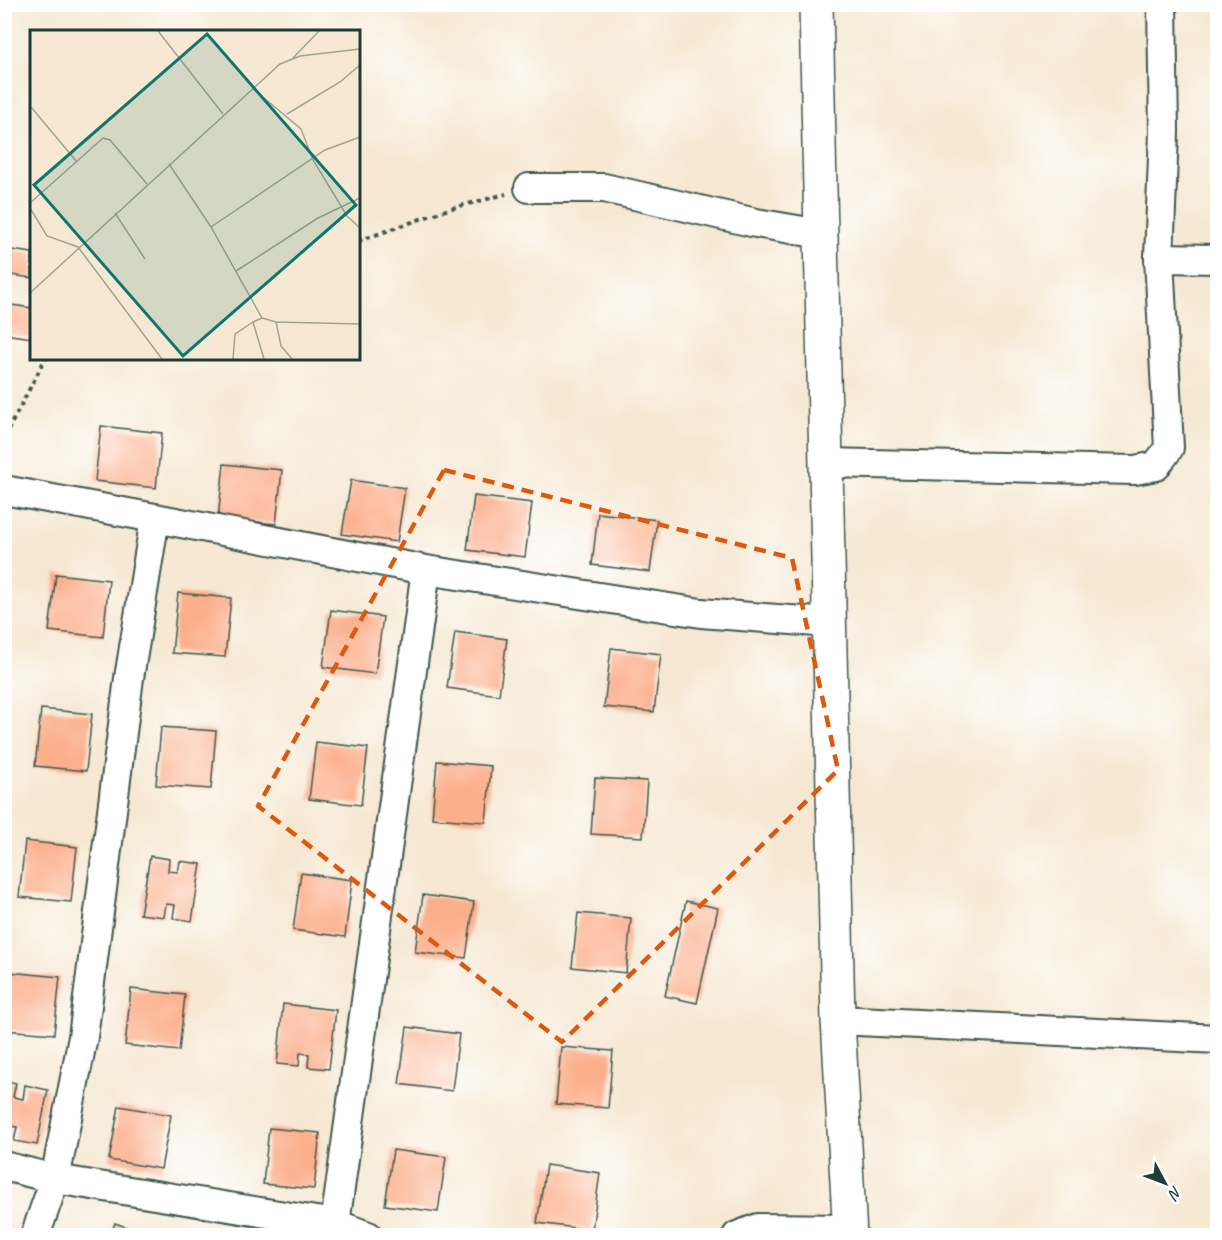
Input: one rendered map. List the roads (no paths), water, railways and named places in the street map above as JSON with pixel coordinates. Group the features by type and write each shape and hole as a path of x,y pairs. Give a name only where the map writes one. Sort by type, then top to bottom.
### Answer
{"highway":[{"path":"816,4 838,1020 850,1232"}],"street":[{"path":"826,463 1135,470 1155,466 1168,448 1159,258 1164,132 1162,4"},
{"path":"529,188 604,188 756,223 821,234"},
{"path":"1159,258 1218,259"},
{"path":"4,490 426,570 700,613 830,623"},
{"path":"35,1236 55,1179 83,1037 129,678 155,518"},
{"path":"335,1230 426,570"},
{"path":"838,1020 1218,1039"},
{"path":"4,1166 55,1179 368,1236"},
{"path":"737,1236 758,1228 850,1232"}]}
